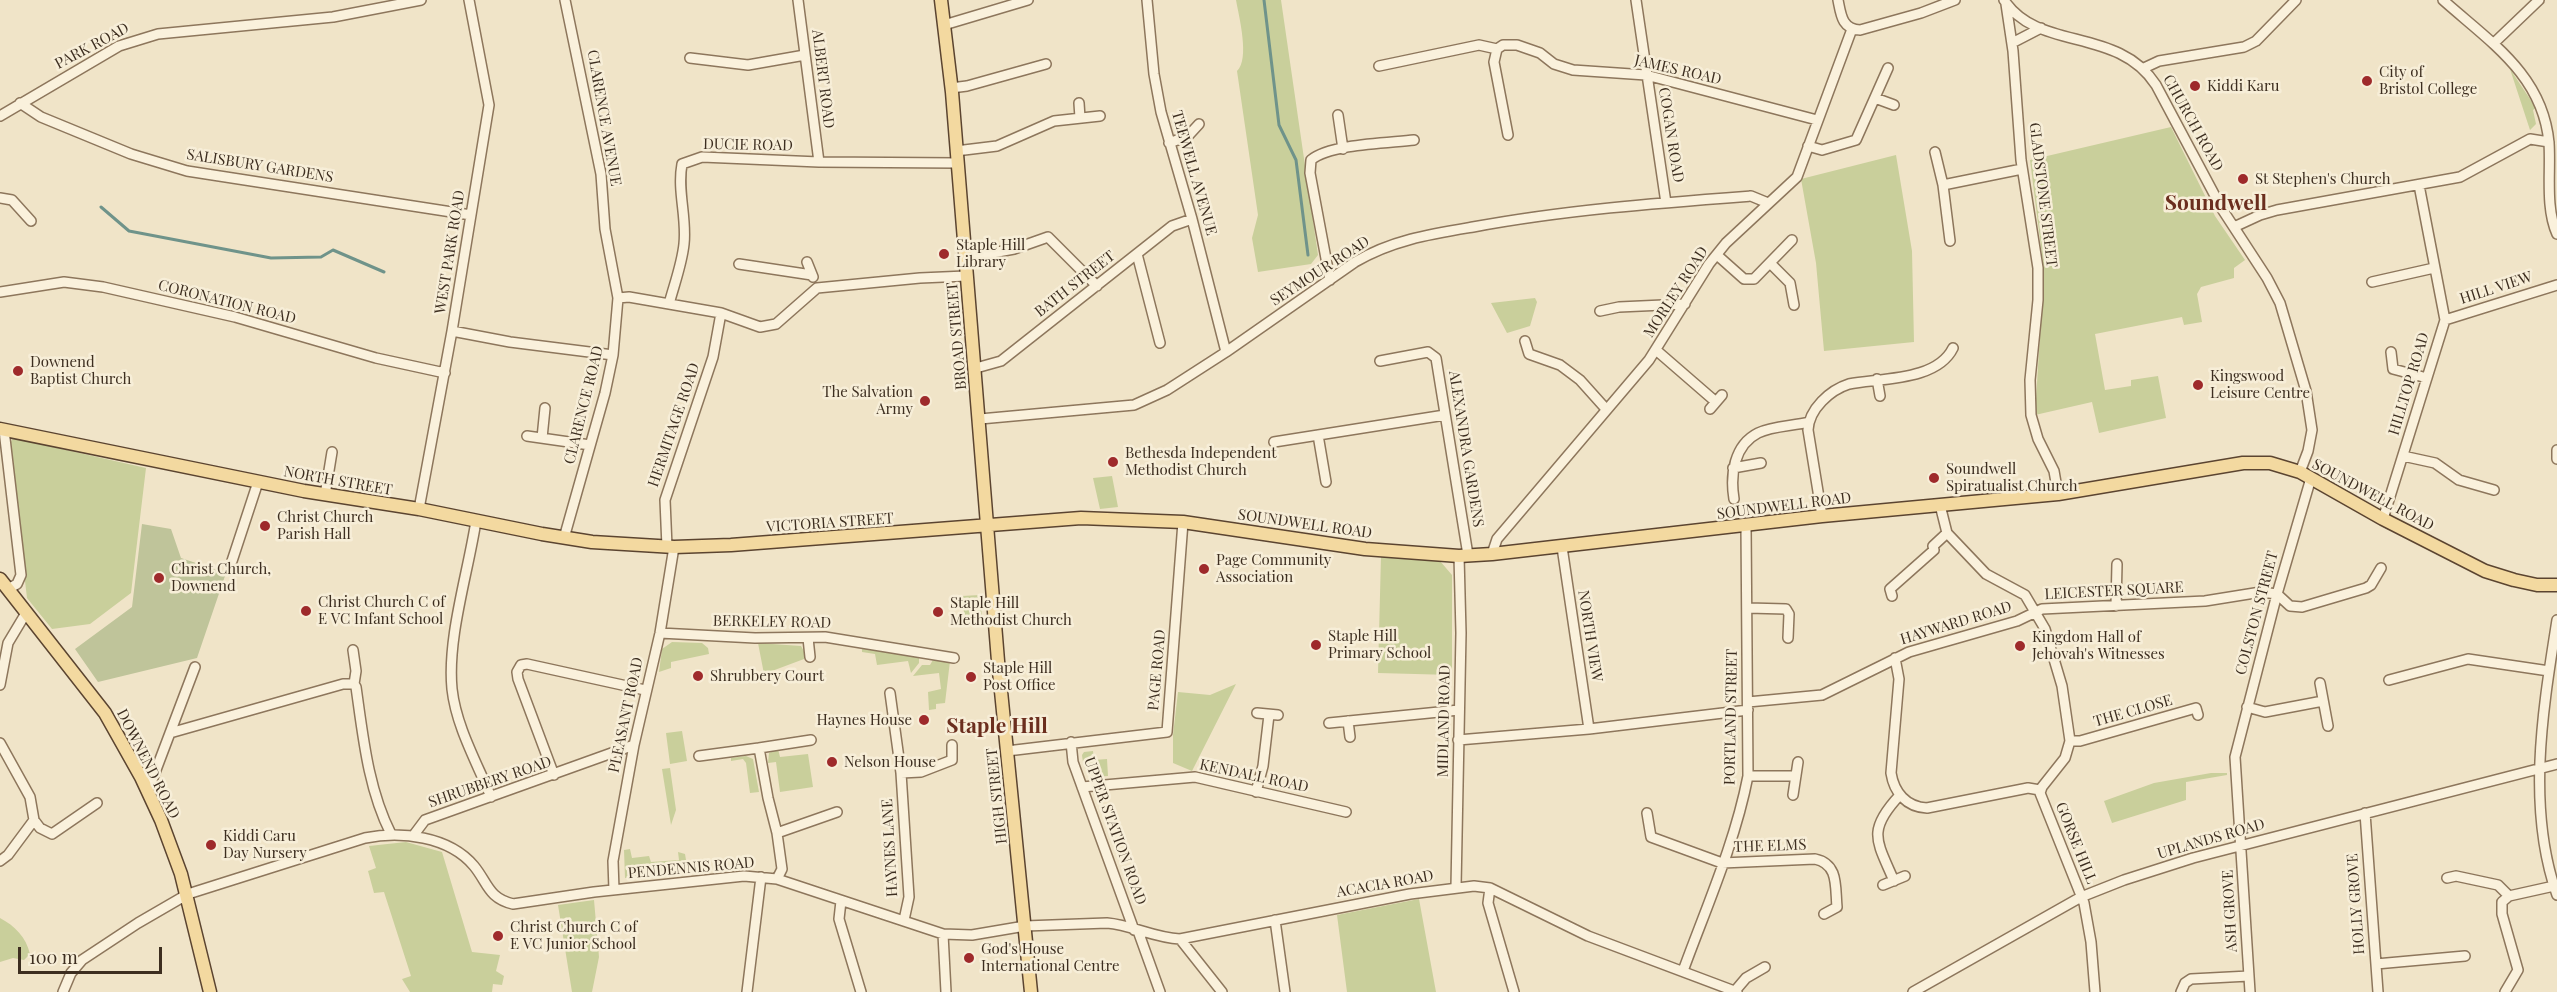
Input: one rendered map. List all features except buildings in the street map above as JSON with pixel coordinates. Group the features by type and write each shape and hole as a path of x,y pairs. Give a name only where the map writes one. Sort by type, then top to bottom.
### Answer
{"main road":[{"name":"BROAD STREET","path":"940,0 951,88 964,258 976,368 987,525"},
{"name":"NORTH STREET","path":"2,430 325,495 419,509 564,538 670,547"},
{"name":"SOUNDWELL ROAD","path":"987,525 1077,518 1183,522 1365,549 1463,555 1492,554 1821,516 2058,494 2243,463 2270,464 2306,475 2383,519 2485,571 2537,585 2557,585"},
{"name":"VICTORIA STREET","path":"670,547 866,536 987,525"},
{"name":"HIGH STREET","path":"987,525 1031,992"},
{"name":"DOWNEND ROAD","path":"4,584 105,713 148,791 188,894 210,992"}],"street":[{"name":"PARK ROAD","path":"0,116 118,46 137,39 158,34 333,17 421,0"},
{"name":"WEST PARK ROAD","path":"419,509 445,373 489,105 469,0"},
{"name":"CLARENCE AVENUE","path":"565,0 601,174 605,229 613,278"},
{"name":"ALBERT ROAD","path":"798,0 819,162"},
{"path":"944,25 1028,0"},
{"name":"TEEWELL AVENUE","path":"1147,0 1154,74 1161,112 1192,219 1226,352"},
{"name":"COGAN ROAD","path":"1636,0 1666,203"},
{"path":"1838,0 1842,19 1852,29 1878,27 1955,0"},
{"path":"2144,68 2159,61 2244,47 2256,41 2296,0"},
{"path":"2444,0 2494,43 2534,91 2545,116 2549,142 2551,218 2557,234"},
{"path":"2494,43 2539,0"},
{"name":"CHURCH ROAD","path":"2005,1 2021,19 2041,28 2114,50 2144,68 2171,111 2234,227 2268,278 2280,303 2290,330 2306,392 2312,430 2306,475"},
{"name":"GLADSTONE STREET","path":"2005,1 2012,43 2022,168 2038,268 2038,300 2030,380 2031,415 2038,439 2054,471 2058,494"},
{"path":"2012,43 2041,28"},
{"name":"MORLEY ROAD","path":"1492,554 1497,539 1656,350 1726,243 1797,177 1852,29"},
{"name":"JAMES ROAD","path":"1379,66 1479,45 1497,49 1503,45 1517,45 1540,53 1554,64 1573,70 1646,75 1817,120"},
{"path":"1497,49 1494,63 1508,135"},
{"path":"690,58 748,64 805,56"},
{"path":"951,88 967,86 1046,64"},
{"path":"1808,146 1822,150 1856,140 1888,68"},
{"path":"1875,98 1894,105"},
{"name":"SALISBURY GARDENS","path":"20,103 40,117 131,154 187,171 471,215"},
{"path":"1079,103 1080,118"},
{"path":"1338,115 1343,149"},
{"name":"DUCIE ROAD","path":"669,304 684,244 684,213 679,180 682,164 702,157 819,162 956,157 997,146 1054,121 1100,116"},
{"path":"1169,143 1188,136 1199,124"},
{"path":"2234,227 2277,210 2460,177 2530,139 2549,142"},
{"path":"1330,280 1310,165 1318,154 1414,140"},
{"path":"1935,152 1950,241"},
{"path":"1942,185 2022,168"},
{"name":"HILLTOP ROAD","path":"2383,519 2445,320 2419,185"},
{"name":"SEYMOUR ROAD","path":"980,419 1134,405 1167,390 1226,352 1366,255 1402,240 1528,216 1750,196 1768,203"},
{"path":"0,198 12,200 31,221"},
{"name":"BATH STREET","path":"976,368 1001,361 1172,226 1192,219"},
{"path":"964,258 1014,249 1048,237 1097,286"},
{"path":"1717,255 1749,281 1754,279 1792,240"},
{"path":"1137,254 1160,343"},
{"path":"807,262 817,288"},
{"path":"1770,263 1790,283 1794,305"},
{"path":"739,264 812,275"},
{"path":"2372,282 2434,268"},
{"path":"618,298 629,297 721,313 760,327 776,324 817,288 966,276"},
{"name":"CLARENCE ROAD","path":"564,538 605,393 613,354 618,298 613,278"},
{"name":"CORONATION ROAD","path":"0,292 64,282 103,286 235,317 376,358 445,373"},
{"name":"HILL VIEW","path":"2445,320 2557,285"},
{"path":"1600,311 1619,307 1685,304"},
{"name":"HERMITAGE ROAD","path":"670,547 665,500 713,357 721,313"},
{"path":"452,331 510,342 613,354"},
{"path":"1525,341 1529,354 1560,365 1580,380 1606,409"},
{"path":"1821,516 1809,422 1818,406 1837,389 1849,384 1925,372 1948,364 1953,348"},
{"path":"1656,350 1716,402"},
{"name":"ALEXANDRA GARDENS","path":"1380,361 1428,352 1436,358 1463,555"},
{"path":"2391,352 2393,369"},
{"path":"2383,374 2393,369 2427,378"},
{"path":"1877,379 1880,396"},
{"path":"542,438 545,408"},
{"path":"1274,442 1445,415"},
{"path":"1734,499 1733,468 1747,442 1757,433 1809,422"},
{"path":"2,430 21,575 17,584 4,584"},
{"path":"1318,435 1326,482"},
{"path":"527,436 590,445"},
{"path":"2557,450 2557,459"},
{"path":"325,495 327,461 333,452"},
{"path":"2403,456 2435,463 2459,480 2494,490"},
{"path":"1733,468 1761,463"},
{"name":"COLSTON STREET","path":"2235,757 2306,475"},
{"path":"232,561 258,482"},
{"name":"LEICESTER SQUARE","path":"1940,505 1947,533 1980,569 1993,579 2021,592 2036,611 2205,600 2257,592 2277,594"},
{"path":"476,521 451,661 453,691 460,722 491,797"},
{"name":"PAGE ROAD","path":"1007,751 1167,732 1183,522"},
{"name":"PORTLAND STREET","path":"1683,971 1722,863 1748,776 1746,526"},
{"path":"1892,596 1890,589 1925,559 1934,550 1933,546 1947,533"},
{"name":"PLEASANT ROAD","path":"614,890 613,861 645,690 660,633 670,547"},
{"name":"NORTH VIEW","path":"1562,547 1589,729"},
{"name":"MIDLAND ROAD","path":"1456,887 1463,555"},
{"path":"2116,564 2116,606"},
{"path":"2277,594 2289,606 2302,607 2366,588 2371,585 2381,568"},
{"path":"1748,608 1786,609 1789,614 1788,638"},
{"path":"2036,611 2045,629 2062,686 2070,741"},
{"name":"HAYWARD ROAD","path":"1458,740 1589,729 1822,695 1895,658 2021,619 2036,611"},
{"path":"0,685 8,643 26,613"},
{"path":"2505,992 2518,970 2502,914 2502,902 2509,896 2555,890 2543,832 2539,768 2542,712 2557,620"},
{"name":"BERKELEY ROAD","path":"660,633 825,637 954,658"},
{"path":"808,638 810,657"},
{"path":"353,650 356,671 354,684 368,766 384,820 391,834"},
{"path":"1895,658 1898,684 1891,772 1893,783 1900,795 1914,806 1927,808 2028,788 2040,790"},
{"path":"2390,680 2468,659 2548,671"},
{"path":"554,776 518,679 517,672 521,665 527,664 645,690"},
{"path":"148,791 195,667"},
{"path":"2320,683 2328,726"},
{"path":"170,733 343,684 354,684"},
{"name":"HAYNES LANE","path":"890,693 901,773 909,897 904,920"},
{"path":"2247,707 2265,712 2323,701"},
{"name":"THE CLOSE","path":"2070,741 2080,741 2196,708 2198,715"},
{"path":"1329,723 1460,710"},
{"path":"1256,792 1273,715 1257,713"},
{"path":"1348,721 1350,737"},
{"path":"699,756 811,740"},
{"name":"GORSE HILL","path":"2070,741 2065,758 2040,790 2042,801 2081,897 2089,926 2095,992"},
{"name":"UPPER STATION ROAD","path":"1071,742 1073,762 1160,992"},
{"path":"0,743 30,797 34,820 40,828 52,834 97,803"},
{"path":"901,773 921,772 952,760 952,745"},
{"name":"SHRUBBERY ROAD","path":"413,836 425,820 634,746"},
{"path":"759,748 777,833 782,869 777,879"},
{"name":"ASH GROVE","path":"2235,757 2250,992"},
{"path":"1793,795 1798,762"},
{"name":"UPLANDS ROAD","path":"1912,992 2081,897 2193,858 2557,764"},
{"path":"1748,776 1796,776"},
{"name":"KENDALL ROAD","path":"1082,787 1195,777 1346,812"},
{"path":"1894,881 1876,840 1884,814 1900,795"},
{"path":"777,833 837,812"},
{"path":"1647,813 1651,837 1722,863"},
{"name":"HOLLY GROVE","path":"2365,813 2378,992"},
{"path":"0,861 8,855 34,820"},
{"path":"63,992 71,973 82,960 138,923 188,894 365,838 391,834 413,836"},
{"name":"PENDENNIS ROAD","path":"413,836 462,855 474,867 492,894 500,901 513,904 744,876 777,879 943,934 972,935 1025,926"},
{"name":"THE ELMS","path":"1722,863 1815,859 1826,861 1833,869 1838,907 1824,914"},
{"path":"1883,885 1905,876"},
{"path":"2447,878 2456,876 2498,885 2509,896"},
{"path":"747,992 760,877"},
{"name":"ACACIA ROAD","path":"1025,926 1120,924 1161,938 1180,939 1456,887 1490,888 1588,936 1736,992"},
{"path":"1490,888 1488,903 1515,992"},
{"path":"841,901 839,919 861,992"},
{"path":"1275,920 1285,992"},
{"path":"943,934 946,992"},
{"path":"1180,939 1222,992"},
{"path":"2376,964 2466,956"},
{"path":"1736,992 1746,978 1765,967"},
{"path":"2181,992 2185,982 2191,979 2249,976"}],"green space":[{"path":"1236,0 1281,0 1318,255 1311,264 1258,272 1252,238 1258,215 1237,71 1241,65 1243,48"},
{"path":"2510,69 2536,108 2533,110 2536,124 2530,130"},
{"path":"2171,127 2215,216 2245,260 2234,268 2234,278 2201,287 2197,294 2202,322 2184,325 2182,317 2095,334 2105,390 2131,386 2131,380 2158,376 2166,418 2099,433 2092,402 2035,415 2044,271 2030,160"},
{"path":"1896,155 1912,251 1914,342 1824,351 1816,263 1801,179"},
{"path":"1535,298 1537,302 1530,326 1507,333 1491,303"},
{"path":"13,438 146,468 131,593 90,624 52,629 27,598 9,445"},
{"path":"1112,476 1118,507 1100,509 1093,478"},
{"path":"142,524 171,529 181,558 226,573 197,658 98,682 75,649 132,607"},
{"path":"1381,556 1440,561 1452,575 1452,675 1378,673"},
{"path":"980,595 982,618 965,620 962,596"},
{"path":"672,642 702,643 708,648 709,654 671,662 671,668 659,672 662,649"},
{"path":"758,643 801,646 806,655 804,659 764,674"},
{"path":"862,646 916,655 919,663 911,673 908,661 877,665 875,654 862,652"},
{"path":"934,658 950,661 945,703 936,704 936,709 929,710 928,692 941,689 939,673 913,676 922,665 930,665"},
{"path":"1236,684 1192,771 1173,763 1173,735 1178,692 1210,695"},
{"path":"682,731 687,761 670,764 666,733"},
{"path":"778,749 780,757 808,754 813,787 780,792 776,762 768,763 769,753"},
{"path":"1093,751 1094,760 1107,759 1108,776 1097,776 1087,771 1082,755 1084,752"},
{"path":"746,756 753,759 759,792 750,793 746,763 743,759 731,761 731,758"},
{"path":"670,768 676,810 671,825 662,769"},
{"path":"2211,773 2227,773 2227,775 2186,782 2186,800 2112,823 2104,801 2154,783"},
{"path":"406,842 442,852 472,952 500,955 496,971 504,976 502,985 493,984 492,992 410,992 402,979 411,976 384,892 374,893 368,871 376,868 369,846"},
{"path":"630,849 632,858 649,856 651,862 679,860 678,852 685,854 687,866 685,872 678,875 625,878 624,850"},
{"path":"1419,899 1436,992 1347,992 1337,915"},
{"path":"594,900 599,957 592,992 572,992 558,905"},
{"path":"0,918 15,928 26,942 30,954 24,960 13,958 0,962"}],"waterway":[{"path":"1264,0 1279,125 1296,160 1308,255"},
{"path":"101,207 129,231 271,258 321,257 333,250 384,272"}],"place":[{"name":"City of Bristol College","path":"2367,81"},
{"name":"Kiddi Karu","path":"2195,86"},
{"name":"St Stephen's Church","path":"2243,179"},
{"name":"Staple Hill Library","path":"944,254"},
{"name":"Downend Baptist Church","path":"18,371"},
{"name":"Kingswood Leisure Centre","path":"2198,385"},
{"name":"The Salvation Army","path":"925,401"},
{"name":"Bethesda Independent Methodist Church","path":"1113,462"},
{"name":"Soundwell Spiratualist Church","path":"1934,478"},
{"name":"Christ Church Parish Hall","path":"265,526"},
{"name":"Page Community Association","path":"1204,569"},
{"name":"Christ Church, Downend","path":"159,578"},
{"name":"Christ Church C of E VC Infant School","path":"306,611"},
{"name":"Staple Hill Methodist Church","path":"938,612"},
{"name":"Staple Hill Primary School","path":"1316,645"},
{"name":"Kingdom Hall of Jehovah's Witnesses","path":"2020,646"},
{"name":"Shrubbery Court","path":"698,676"},
{"name":"Staple Hill Post Office","path":"971,677"},
{"name":"Haynes House","path":"924,720"},
{"name":"Nelson House","path":"832,762"},
{"name":"Kiddi Caru Day Nursery","path":"211,845"},
{"name":"Christ Church C of E VC Junior School","path":"498,936"},
{"name":"God's House International Centre","path":"969,958"}],"district":[{"name":"Soundwell","path":"2216,203"},
{"name":"Staple Hill","path":"997,726"}]}
